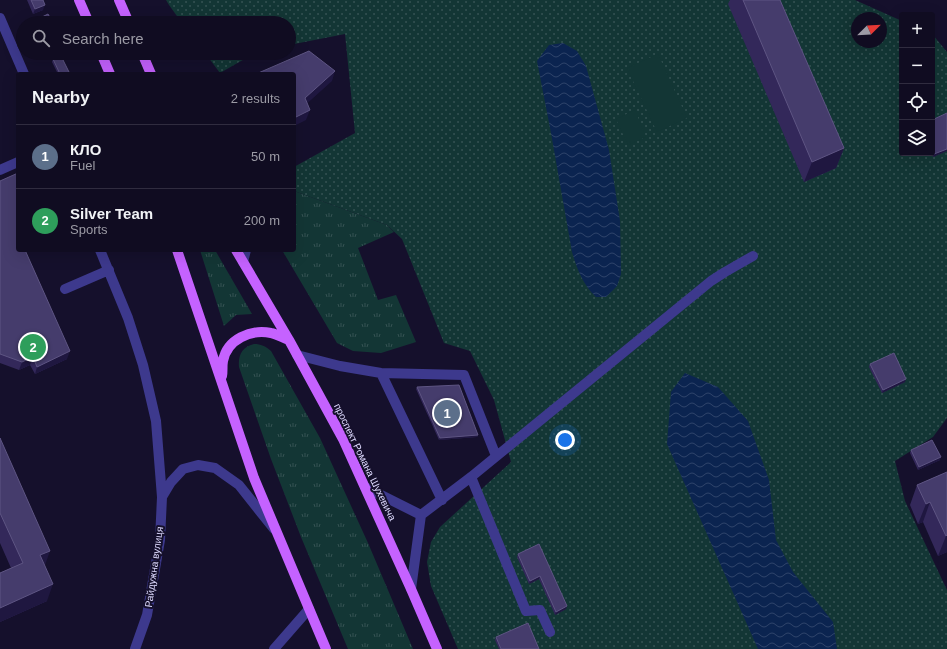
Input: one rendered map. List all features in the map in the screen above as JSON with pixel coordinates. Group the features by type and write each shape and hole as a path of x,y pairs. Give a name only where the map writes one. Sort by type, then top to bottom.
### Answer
{"main road":[{"path":"80,0 86,16"},
{"path":"119,0 126,16"},
{"path":"104,60 109,72"},
{"path":"145,60 150,72"},
{"path":"178,252 254,478 326,649"},
{"name":"проспект Романа Шухевича","path":"237,252 297,355 343,439 411,589 436,649"},
{"path":"222,384 223,361 228,347 238,338 255,333 271,333 288,340"}],"street":[{"path":"0,18 16,55"},
{"path":"18,60 23,72"},
{"path":"0,170 16,163"},
{"path":"101,252 128,318 143,365 156,421 162,496"},
{"path":"243,262 246,252"},
{"path":"411,589 421,516 711,281 753,256"},
{"path":"65,289 108,270"},
{"path":"297,355 340,366 381,373 464,375 496,456"},
{"path":"381,373 442,500"},
{"name":"Райдужна вулиця","path":"135,649 147,614 160,540 162,496 170,482 183,468 198,465 215,468 239,486 277,533"},
{"path":"472,476 526,611 540,610 550,632"},
{"path":"365,488 421,516"},
{"path":"274,649 309,609"},
{"path":"319,649 321,638"}],"green space":[{"path":"166,0 855,0 882,12 851,12 851,48 887,48 887,14 899,20 899,156 935,156 935,38 947,52 947,418 933,437 895,461 905,501 947,590 947,649 458,649 431,586 427,562 431,542 440,527 511,462 494,400 470,351 444,343 402,239 387,225 296,191 296,166 355,133 345,34 296,44 296,16 177,16"},
{"path":"658,54 687,118 657,132 627,68"},
{"path":"210,60 243,60 222,72 219,72"},
{"path":"635,110 646,137 628,145 616,119"},
{"path":"296,191 387,225 394,232 358,248 378,300 396,295 416,342 381,353 353,351 337,343 283,252 296,252"},
{"path":"201,252 216,252 252,314 236,315 224,326"},
{"path":"259,344 271,351 320,438 368,543 413,649 348,649 301,537 271,459 239,367 240,355 246,347"}],"water":[{"path":"563,43 577,51 586,66 609,150 620,221 621,274 617,286 606,297 596,297 587,287 578,271 572,252 537,61 549,45"},
{"path":"685,373 718,387 748,421 769,480 776,540 793,572 833,622 837,649 758,649 667,444 671,392"}],"building":[{"path":"31,0 43,0 45,5 35,9"},
{"path":"743,0 780,0 844,148 812,162"},
{"path":"309,51 335,71 305,98 310,110 296,117 296,72 261,72 288,60 296,60 296,57"},
{"path":"53,60 63,60 69,72 59,72"},
{"path":"947,113 947,149 935,154 935,120 935,119"},
{"path":"16,174 16,252 26,252 70,351 37,367 33,357 22,362 0,354 0,181"},
{"path":"894,353 906,379 883,390 870,364"},
{"path":"459,385 478,435 440,438 417,387"},
{"path":"0,438 50,551 40,555 53,584 0,608 0,573 23,563 0,513"},
{"path":"932,440 941,457 919,467 911,450"},
{"path":"947,472 946,536 930,502 926,504 917,485"},
{"path":"539,544 567,606 556,612 540,576 530,581 518,554"},
{"path":"528,623 539,649 501,649 496,637"}],"place":[{"name":"Silver Team","path":"33,347"},
{"name":"КЛО","path":"447,413"}]}
